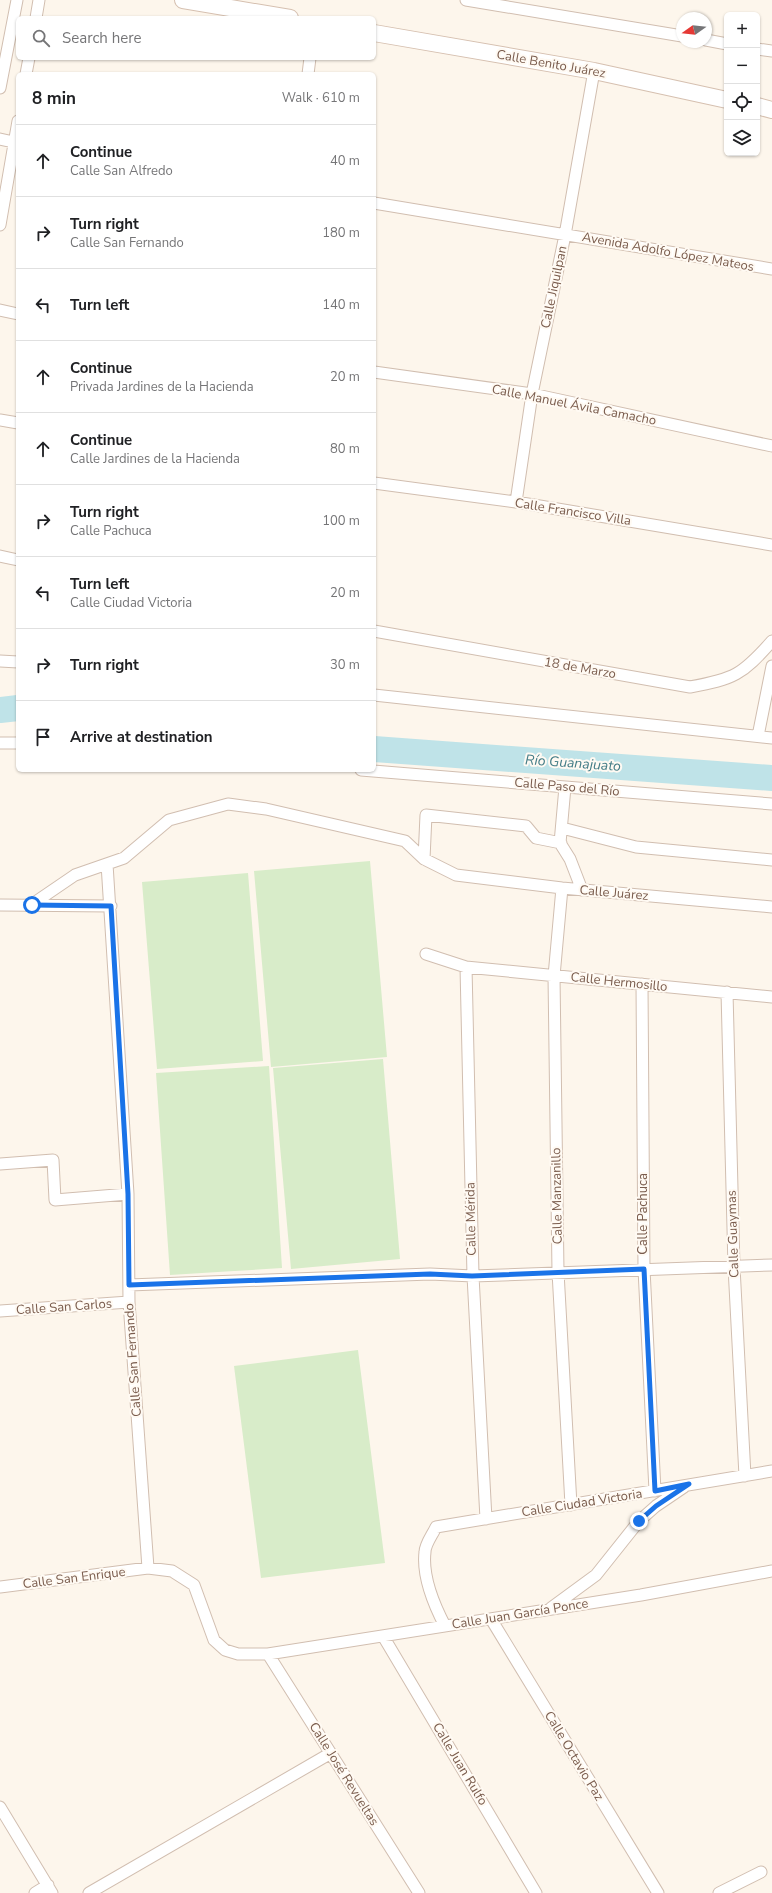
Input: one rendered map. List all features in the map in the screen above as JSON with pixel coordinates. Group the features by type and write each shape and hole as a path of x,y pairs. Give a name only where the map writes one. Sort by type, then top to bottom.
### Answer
{"street":[{"path":"0,88 17,0"},
{"path":"36,16 39,0"},
{"path":"183,0 278,16"},
{"path":"466,0 676,35"},
{"name":"Calle Benito Juárez","path":"376,33 594,71 724,99"},
{"path":"712,41 724,43"},
{"path":"760,49 772,51"},
{"path":"26,72 29,60"},
{"path":"308,72 310,60"},
{"name":"Calle Jiquilpan","path":"516,502 532,394 565,235 594,71"},
{"path":"760,107 772,110"},
{"path":"0,139 16,142 0,225"},
{"name":"Avenida Adolfo López Mateos","path":"376,203 772,269"},
{"path":"0,310 16,314"},
{"name":"Calle Manuel Ávila Camacho","path":"376,372 532,394 772,446"},
{"path":"0,420 16,423"},
{"name":"Calle Francisco Villa","path":"376,483 516,502 772,545"},
{"path":"0,556 16,560"},
{"name":"18 de Marzo","path":"376,631 690,687 722,681 742,672 772,641"},
{"path":"0,661 16,662"},
{"path":"758,736 772,666"},
{"path":"376,695 772,738"},
{"path":"0,744 16,743"},
{"name":"Calle Paso del Río","path":"376,771 772,804"},
{"path":"565,787 561,843 570,859 582,890"},
{"name":"Calle Juárez","path":"32,905 75,875 124,858 169,820 228,804 266,809 405,841 424,859 456,875 562,888 772,907"},
{"path":"424,859 426,815 526,826 536,838 561,843"},
{"path":"562,828 636,847 772,860"},
{"name":"Calle San Fernando","path":"107,864 111,906 128,1194 129,1302 148,1568"},
{"name":"Calle Manzanillo","path":"562,888 554,976 558,1272 571,1504"},
{"path":"0,904 111,906"},
{"name":"Calle Hermosillo","path":"426,954 466,967 772,997"},
{"name":"Calle Mérida","path":"466,967 472,1276 486,1519"},
{"name":"Calle Pachuca","path":"642,984 644,1269 655,1491"},
{"name":"Calle Guaymas","path":"727,992 734,1267 745,1476"},
{"path":"0,1164 53,1160 55,1200 128,1194"},
{"path":"129,1285 430,1274 472,1276 772,1265"},
{"name":"Calle San Carlos","path":"0,1311 129,1302"},
{"name":"Calle Ciudad Victoria","path":"445,1626 434,1604 425,1565 425,1550 436,1527 772,1471"},
{"path":"549,1610 596,1575 639,1521 656,1506 689,1484"},
{"name":"Calle San Enrique","path":"0,1587 148,1568 172,1571 194,1585 214,1640 225,1650 238,1654 268,1654"},
{"name":"Calle Juan García Ponce","path":"268,1654 549,1610 772,1571"},
{"name":"Calle Octavio Paz","path":"491,1619 658,1893"},
{"name":"Calle Juan Rulfo","path":"383,1636 536,1893"},
{"name":"Calle José Revueltas","path":"268,1654 419,1893"},
{"path":"89,1893 331,1753"},
{"path":"0,1807 50,1889 35,1893"},
{"path":"719,1893 761,1872"}],"green space":[{"path":"370,861 387,1057 271,1067 254,871"},
{"path":"248,873 263,1061 157,1069 142,882"},
{"path":"383,1059 400,1259 291,1269 273,1068"},
{"path":"269,1066 282,1268 170,1275 156,1073"},
{"path":"358,1350 385,1563 261,1578 234,1366"}],"waterway":[{"name":"Río Guanajuato","path":"0,710 16,708"},
{"name":"Río Guanajuato","path":"376,749 772,778"}],"route":[{"path":"32,905 111,906 128,1194 129,1285 430,1274 472,1276 644,1269 655,1491 689,1484 656,1506 639,1521"}]}
